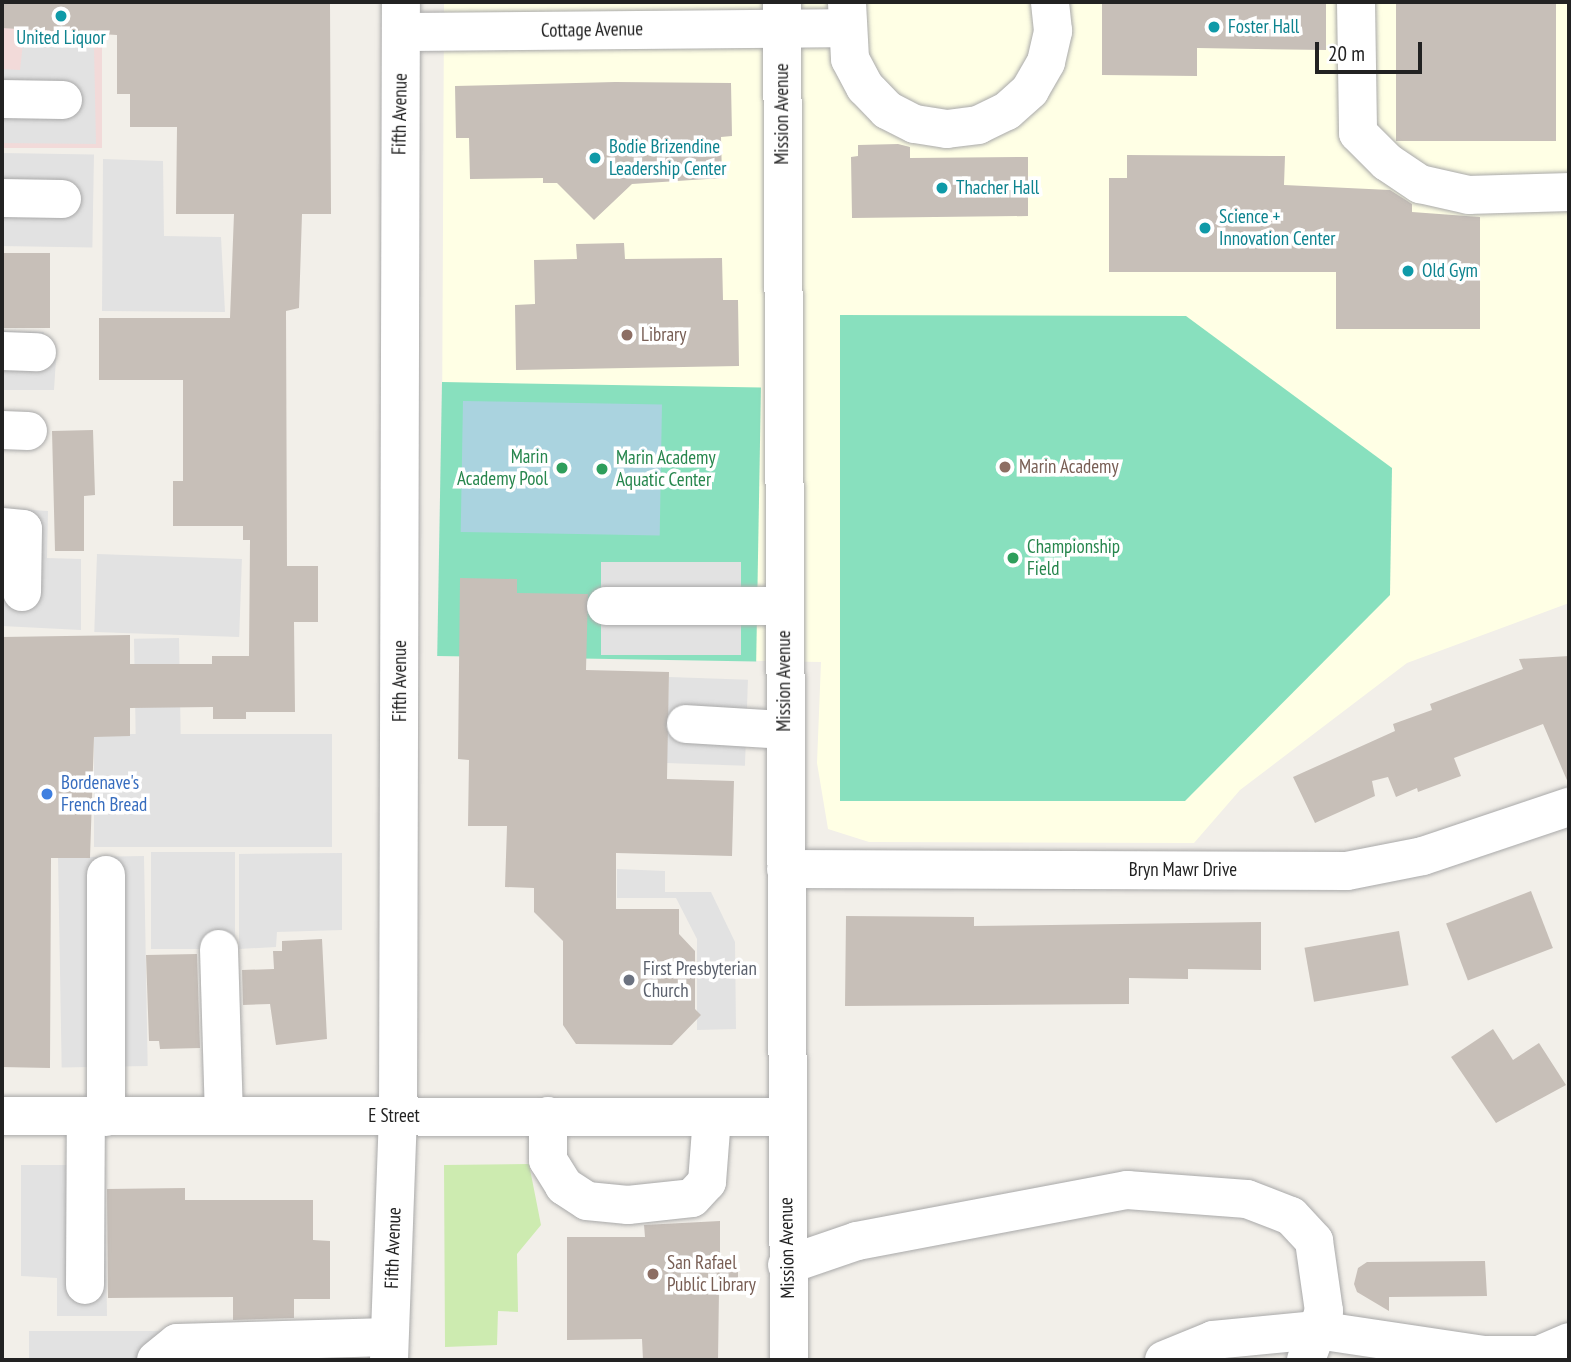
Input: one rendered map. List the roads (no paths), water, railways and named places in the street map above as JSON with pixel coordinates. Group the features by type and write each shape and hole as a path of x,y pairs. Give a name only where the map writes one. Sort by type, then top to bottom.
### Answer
{"street":[{"path":"846,15 850,59 865,87 887,110 915,124 947,130 978,125 1007,111 1030,90 1050,42 1050,2"},
{"path":"1356,2 1358,133 1387,162 1420,184 1469,195 1569,192"},
{"name":"Mission Avenue","path":"782,14 789,1360"},
{"name":"Cottage Avenue","path":"401,17 846,15"},
{"name":"Fifth Avenue","path":"389,1349 398,1116 401,17"},
{"path":"2,99 63,100"},
{"path":"2,198 62,200"},
{"path":"2,527 23,529 22,592"},
{"path":"606,606 783,606"},
{"path":"686,724 784,730"},
{"name":"Bryn Mawr Drive","path":"786,869 1347,871 1423,856 1569,807"},
{"path":"85,1285 96,1116 106,875"},
{"path":"219,949 224,1116"},
{"name":"E Street","path":"2,1116 786,1117"},
{"path":"548,1116 548,1160 564,1186 587,1201 628,1205 692,1198 707,1182 712,1116"},
{"path":"787,1265 858,1241 1051,1202 1127,1190 1184,1190 1247,1199 1292,1216 1314,1241 1324,1311 1312,1345"},
{"path":"1164,1360 1213,1340 1484,1355 1539,1355 1569,1342"},
{"path":"156,1360 177,1343 389,1349"}],"water":[{"name":"Marin Academy Pool","path":"463,401 662,404 660,535 461,532"}],"place":[{"name":"United Liquor","path":"61,16"},
{"name":"Foster Hall","path":"1214,27"},
{"name":"Bodie Brizendine Leadership Center","path":"595,158"},
{"name":"Thacher Hall","path":"942,188"},
{"name":"Science + Innovation Center","path":"1205,228"},
{"name":"Old Gym","path":"1408,271"},
{"name":"Library","path":"627,335"},
{"name":"Marin Academy","path":"1005,467"},
{"name":"Marin Academy Pool","path":"562,468"},
{"name":"Marin Academy Aquatic Center","path":"602,469"},
{"name":"Championship Field","path":"1013,558"},
{"name":"Bordenave's French Bread","path":"47,794"},
{"name":"First Presbyterian Church","path":"629,980"},
{"name":"San Rafael Public Library","path":"653,1274"}]}
